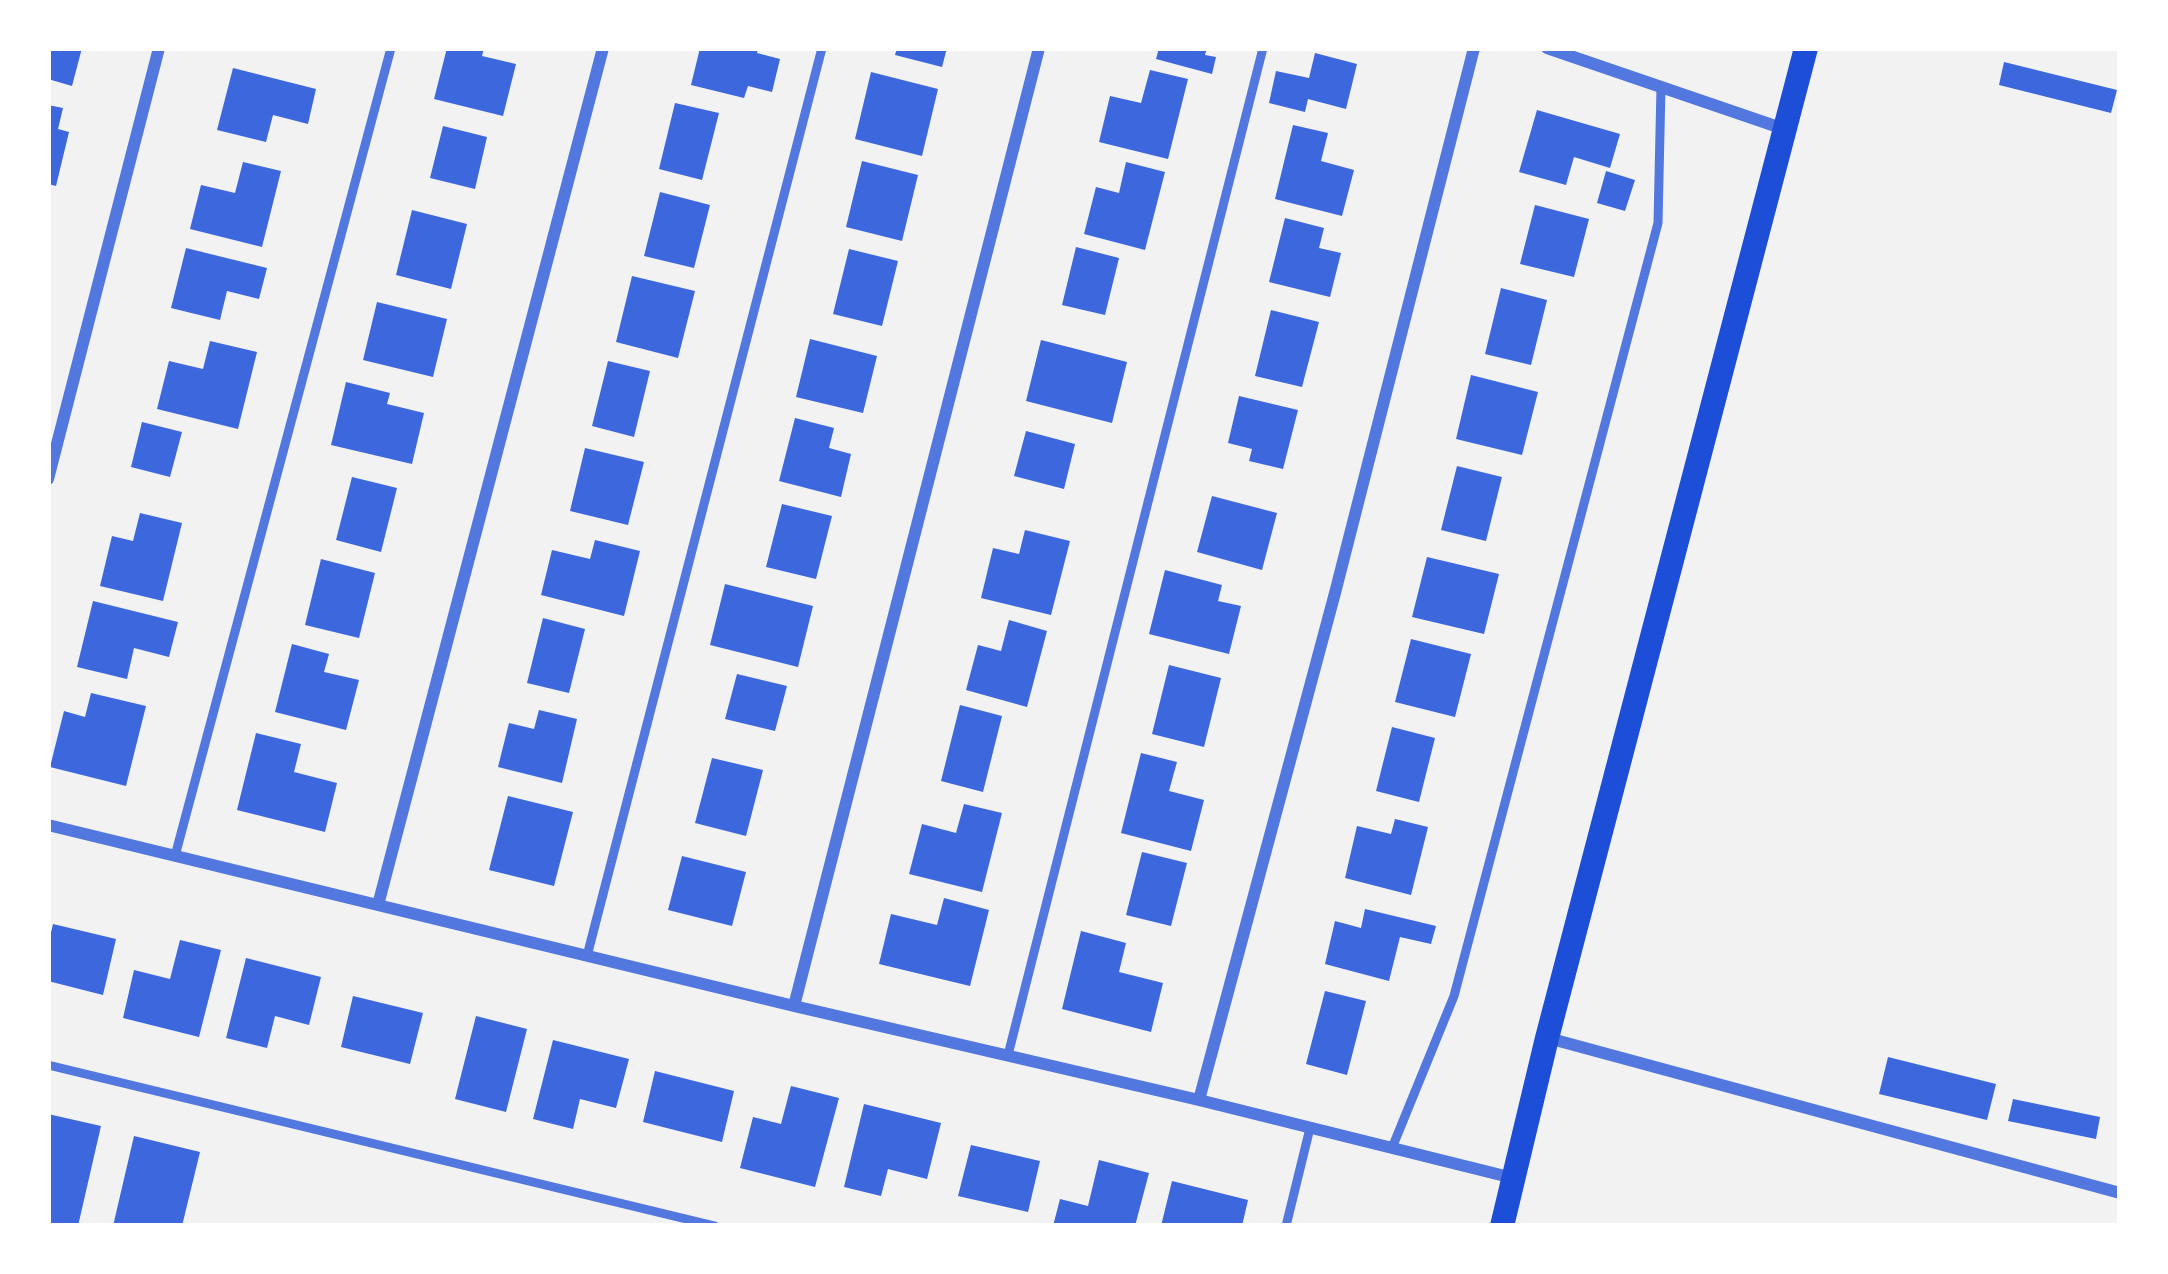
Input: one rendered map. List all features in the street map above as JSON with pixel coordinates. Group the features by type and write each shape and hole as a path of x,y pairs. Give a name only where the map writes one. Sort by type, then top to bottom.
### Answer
{"main road":[{"path":"1502,1226 1806,48"}],"street":[{"path":"48,479 159,48"},
{"path":"377,905 603,48"},
{"path":"794,1006 1039,48"},
{"path":"1199,1100 1474,48"},
{"path":"1547,48 1784,129"},
{"path":"48,825 1513,1178"},
{"path":"1547,1038 2120,1193"}],"lane":[{"path":"175,856 391,48"},
{"path":"587,956 823,48"},
{"path":"1008,1055 1263,48"},
{"path":"1392,1148 1454,996 1658,223 1661,87"},
{"path":"48,1065 716,1226"},
{"path":"1286,1226 1310,1128"}],"building":[{"path":"48,48 82,48 72,86 48,79"},
{"path":"447,48 484,48 482,56 516,64 503,116 434,99"},
{"path":"700,48 758,48 757,53 780,59 772,92 748,86 744,98 691,85"},
{"path":"897,48 947,48 942,67 895,55"},
{"path":"1159,48 1207,48 1205,55 1216,57 1212,74 1156,59"},
{"path":"1315,53 1357,64 1346,109 1308,99 1305,112 1269,103 1276,71 1309,78"},
{"path":"2004,62 2117,90 2111,113 1999,85"},
{"path":"233,68 316,89 308,124 273,115 266,142 217,130"},
{"path":"1150,70 1188,79 1168,159 1099,142 1110,96 1141,103"},
{"path":"871,72 938,89 922,156 855,139"},
{"path":"675,103 719,113 702,180 659,169"},
{"path":"48,105 63,108 58,129 69,132 56,186 48,184"},
{"path":"1537,110 1620,134 1610,168 1574,157 1566,185 1519,172"},
{"path":"1293,125 1328,133 1321,161 1354,170 1342,216 1275,199"},
{"path":"443,126 487,137 475,189 430,178"},
{"path":"862,161 918,175 902,241 846,227"},
{"path":"243,162 281,171 262,247 190,229 201,185 235,193"},
{"path":"1126,162 1165,172 1145,250 1084,234 1096,187 1119,193"},
{"path":"1606,171 1635,180 1625,211 1597,203"},
{"path":"660,192 710,205 694,268 644,256"},
{"path":"1535,205 1589,219 1574,277 1520,264"},
{"path":"412,210 467,224 451,289 396,275"},
{"path":"1285,218 1324,228 1319,248 1341,253 1330,297 1269,282"},
{"path":"1076,247 1119,258 1105,315 1062,305"},
{"path":"186,248 267,268 259,299 227,291 220,320 171,308"},
{"path":"849,249 898,261 882,326 833,314"},
{"path":"632,276 695,291 678,358 616,342"},
{"path":"1501,288 1547,300 1531,365 1485,354"},
{"path":"377,302 447,319 433,377 363,360"},
{"path":"1271,310 1319,322 1302,387 1255,376"},
{"path":"810,339 877,356 863,413 796,397"},
{"path":"1041,340 1127,362 1112,423 1026,401"},
{"path":"210,341 257,352 238,429 157,409 169,361 203,369"},
{"path":"608,361 650,371 634,437 592,426"},
{"path":"1471,375 1538,392 1522,455 1456,439"},
{"path":"346,382 390,393 387,404 424,413 412,464 331,445"},
{"path":"1239,396 1298,410 1283,469 1249,461 1252,449 1228,443"},
{"path":"795,418 834,428 829,448 851,454 841,497 779,481"},
{"path":"142,422 182,432 170,477 131,467"},
{"path":"1026,431 1075,444 1064,489 1014,476"},
{"path":"585,448 644,462 628,525 570,511"},
{"path":"1457,466 1502,477 1486,541 1441,530"},
{"path":"352,477 397,488 381,552 336,540"},
{"path":"1212,496 1277,513 1262,570 1197,552"},
{"path":"782,504 832,516 816,579 766,567"},
{"path":"140,513 182,523 163,601 100,586 112,536 133,541"},
{"path":"1025,530 1070,541 1051,615 981,598 993,548 1019,554"},
{"path":"595,540 640,551 624,616 541,595 552,550 590,559"},
{"path":"1427,557 1499,574 1484,634 1412,617"},
{"path":"321,559 375,573 359,638 305,625"},
{"path":"1165,570 1222,585 1218,601 1241,606 1229,654 1149,634"},
{"path":"725,584 813,606 798,667 710,645"},
{"path":"93,601 178,622 169,657 134,648 127,679 77,667"},
{"path":"543,618 585,629 569,693 527,683"},
{"path":"1009,620 1047,631 1027,707 966,690 978,645 1001,651"},
{"path":"1411,639 1471,654 1455,717 1395,702"},
{"path":"292,644 329,654 324,672 359,680 346,730 275,712"},
{"path":"1169,665 1221,678 1204,747 1152,734"},
{"path":"737,674 787,686 775,731 725,719"},
{"path":"91,693 146,706 126,786 50,767 64,711 85,717"},
{"path":"960,705 1002,716 983,792 941,781"},
{"path":"539,710 577,719 562,783 498,767 509,723 534,729"},
{"path":"1392,727 1435,738 1419,802 1376,791"},
{"path":"256,733 301,744 294,772 337,783 325,832 237,810"},
{"path":"1141,753 1177,762 1169,791 1204,800 1191,851 1121,833"},
{"path":"712,758 763,770 746,836 695,823"},
{"path":"508,796 573,812 554,886 489,870"},
{"path":"964,804 1002,813 982,892 909,874 922,824 956,833"},
{"path":"1395,819 1428,827 1411,895 1345,878 1357,826 1391,834"},
{"path":"1142,852 1187,863 1171,926 1126,915"},
{"path":"682,856 746,872 732,926 668,910"},
{"path":"944,898 989,910 970,986 879,964 891,914 937,925"},
{"path":"1365,909 1436,926 1431,944 1400,937 1389,981 1325,964 1335,921 1361,928"},
{"path":"53,924 116,939 103,995 48,981"},
{"path":"1081,931 1126,943 1119,972 1163,983 1151,1032 1062,1009"},
{"path":"180,940 221,950 199,1037 123,1018 134,970 170,979"},
{"path":"246,958 321,977 309,1025 275,1016 267,1048 226,1038"},
{"path":"1325,991 1366,1001 1347,1075 1306,1064"},
{"path":"353,996 423,1013 410,1064 341,1047"},
{"path":"476,1016 527,1029 506,1112 455,1099"},
{"path":"553,1040 629,1059 616,1108 580,1099 573,1129 533,1119"},
{"path":"1888,1057 1996,1084 1987,1120 1879,1094"},
{"path":"655,1071 734,1091 722,1142 643,1122"},
{"path":"791,1086 839,1098 815,1187 740,1168 753,1117 781,1124"},
{"path":"2013,1099 2100,1117 2096,1139 2008,1121"},
{"path":"864,1104 941,1123 927,1179 888,1169 881,1196 844,1187"},
{"path":"48,1114 101,1126 78,1226 48,1226"},
{"path":"134,1136 200,1152 182,1226 113,1226"},
{"path":"971,1145 1040,1161 1028,1212 958,1196"},
{"path":"1099,1160 1149,1173 1135,1226 1053,1226 1060,1199 1088,1206"},
{"path":"1172,1181 1248,1200 1242,1226 1161,1226"}]}
